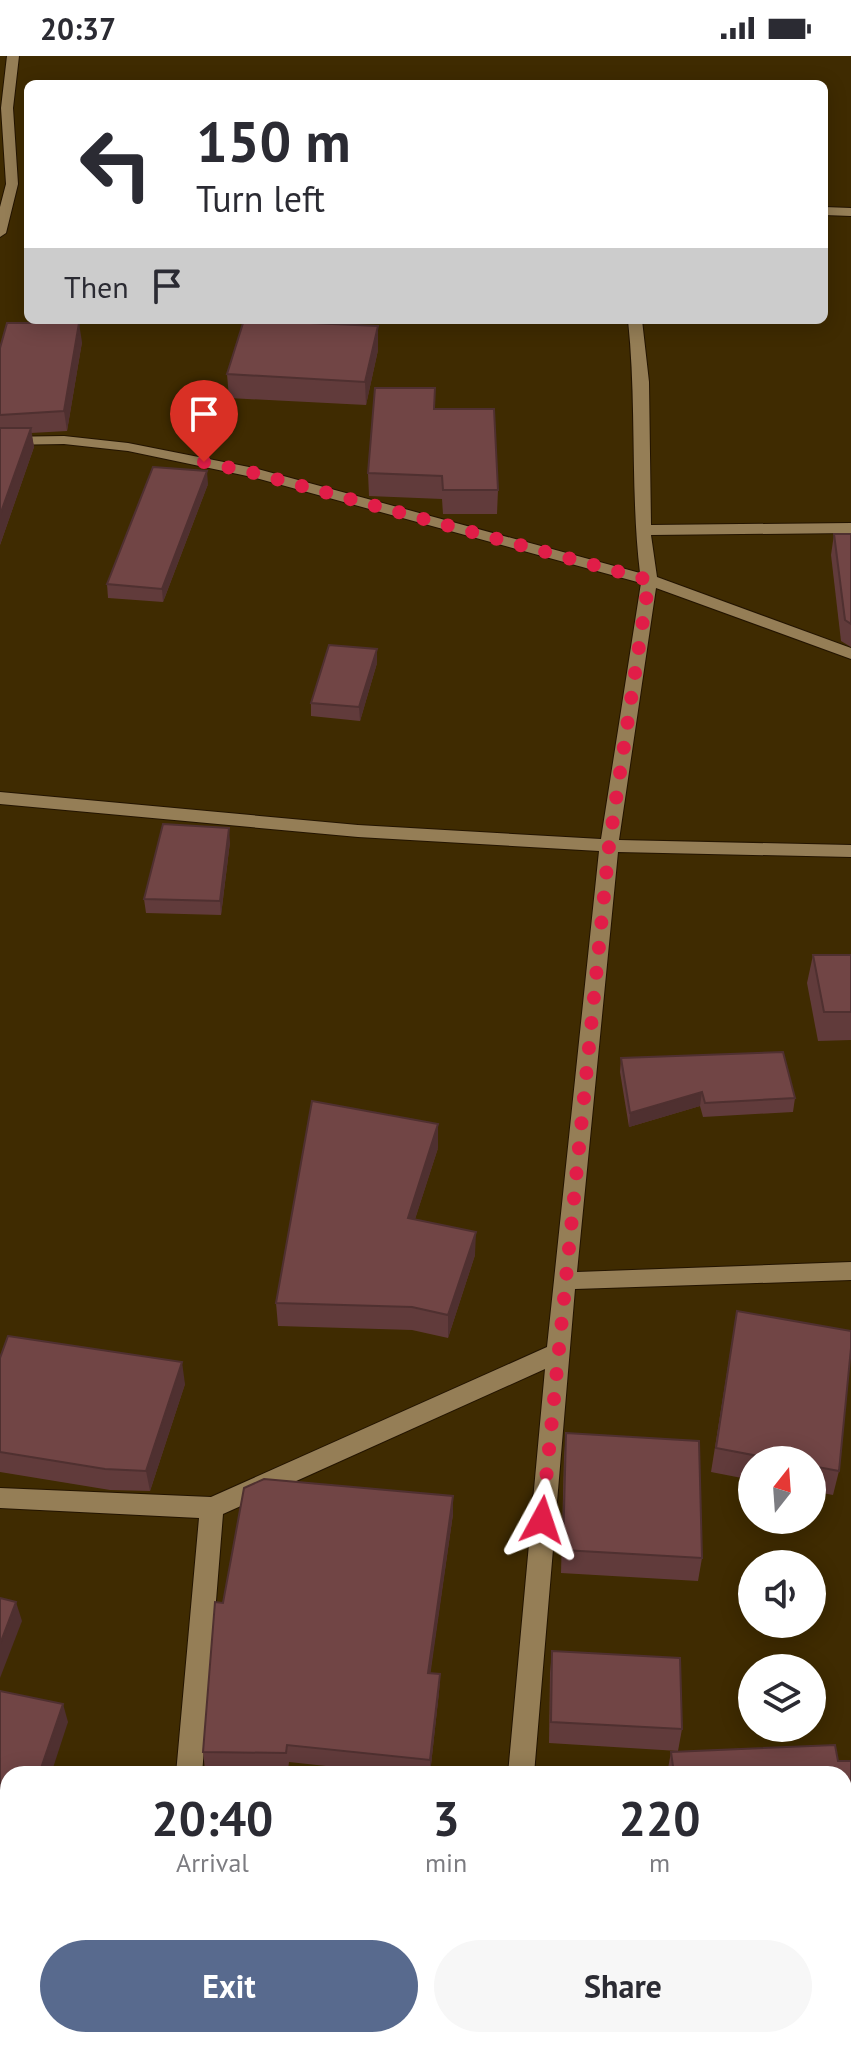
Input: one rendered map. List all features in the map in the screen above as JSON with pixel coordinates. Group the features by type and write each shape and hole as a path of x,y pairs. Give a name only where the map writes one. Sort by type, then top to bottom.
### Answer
{"street":[{"path":"0,233 12,184 7,108 13,56"},
{"path":"12,184 24,185"},
{"path":"828,211 851,212"},
{"path":"522,1766 557,1353 609,846 649,580 643,530 642,382 635,324"},
{"path":"0,441 64,440 128,447 254,473 649,580 851,654"},
{"path":"643,530 851,528"},
{"path":"0,798 358,831 609,846 851,851"},
{"path":"565,1281 851,1271"},
{"path":"0,1498 212,1508 557,1353"},
{"path":"190,1766 212,1508"}],"building":[{"path":"7,323 79,324 64,411 0,415 0,348"},
{"path":"243,324 378,326 365,382 227,374"},
{"path":"375,388 435,388 434,409 494,409 498,490 443,490 442,476 368,473"},
{"path":"0,428 31,428 0,515"},
{"path":"153,467 207,471 162,589 107,584"},
{"path":"834,534 851,534 851,624 845,620"},
{"path":"329,645 377,649 359,707 311,703"},
{"path":"163,824 229,828 220,901 144,899"},
{"path":"813,955 851,955 851,1012 824,1012"},
{"path":"783,1052 795,1098 705,1103 702,1092 630,1113 621,1058"},
{"path":"312,1101 438,1124 408,1218 476,1232 448,1315 412,1307 276,1303"},
{"path":"737,1311 851,1331 839,1471 826,1469 826,1446 738,1446 738,1452 716,1448"},
{"path":"8,1336 182,1362 146,1471 105,1469 0,1452 0,1358"},
{"path":"566,1433 699,1441 702,1558 563,1550"},
{"path":"264,1479 453,1496 428,1673 440,1674 430,1760 287,1745 286,1753 203,1752 215,1602 223,1603 244,1488"},
{"path":"0,1598 16,1602 0,1644"},
{"path":"552,1651 680,1658 682,1729 551,1722"},
{"path":"0,1691 63,1704 42,1766 0,1766"},
{"path":"835,1745 838,1761 851,1761 851,1766 673,1766 671,1752"}],"route":[{"path":"204,462 649,580 609,846 542,1520"}]}
